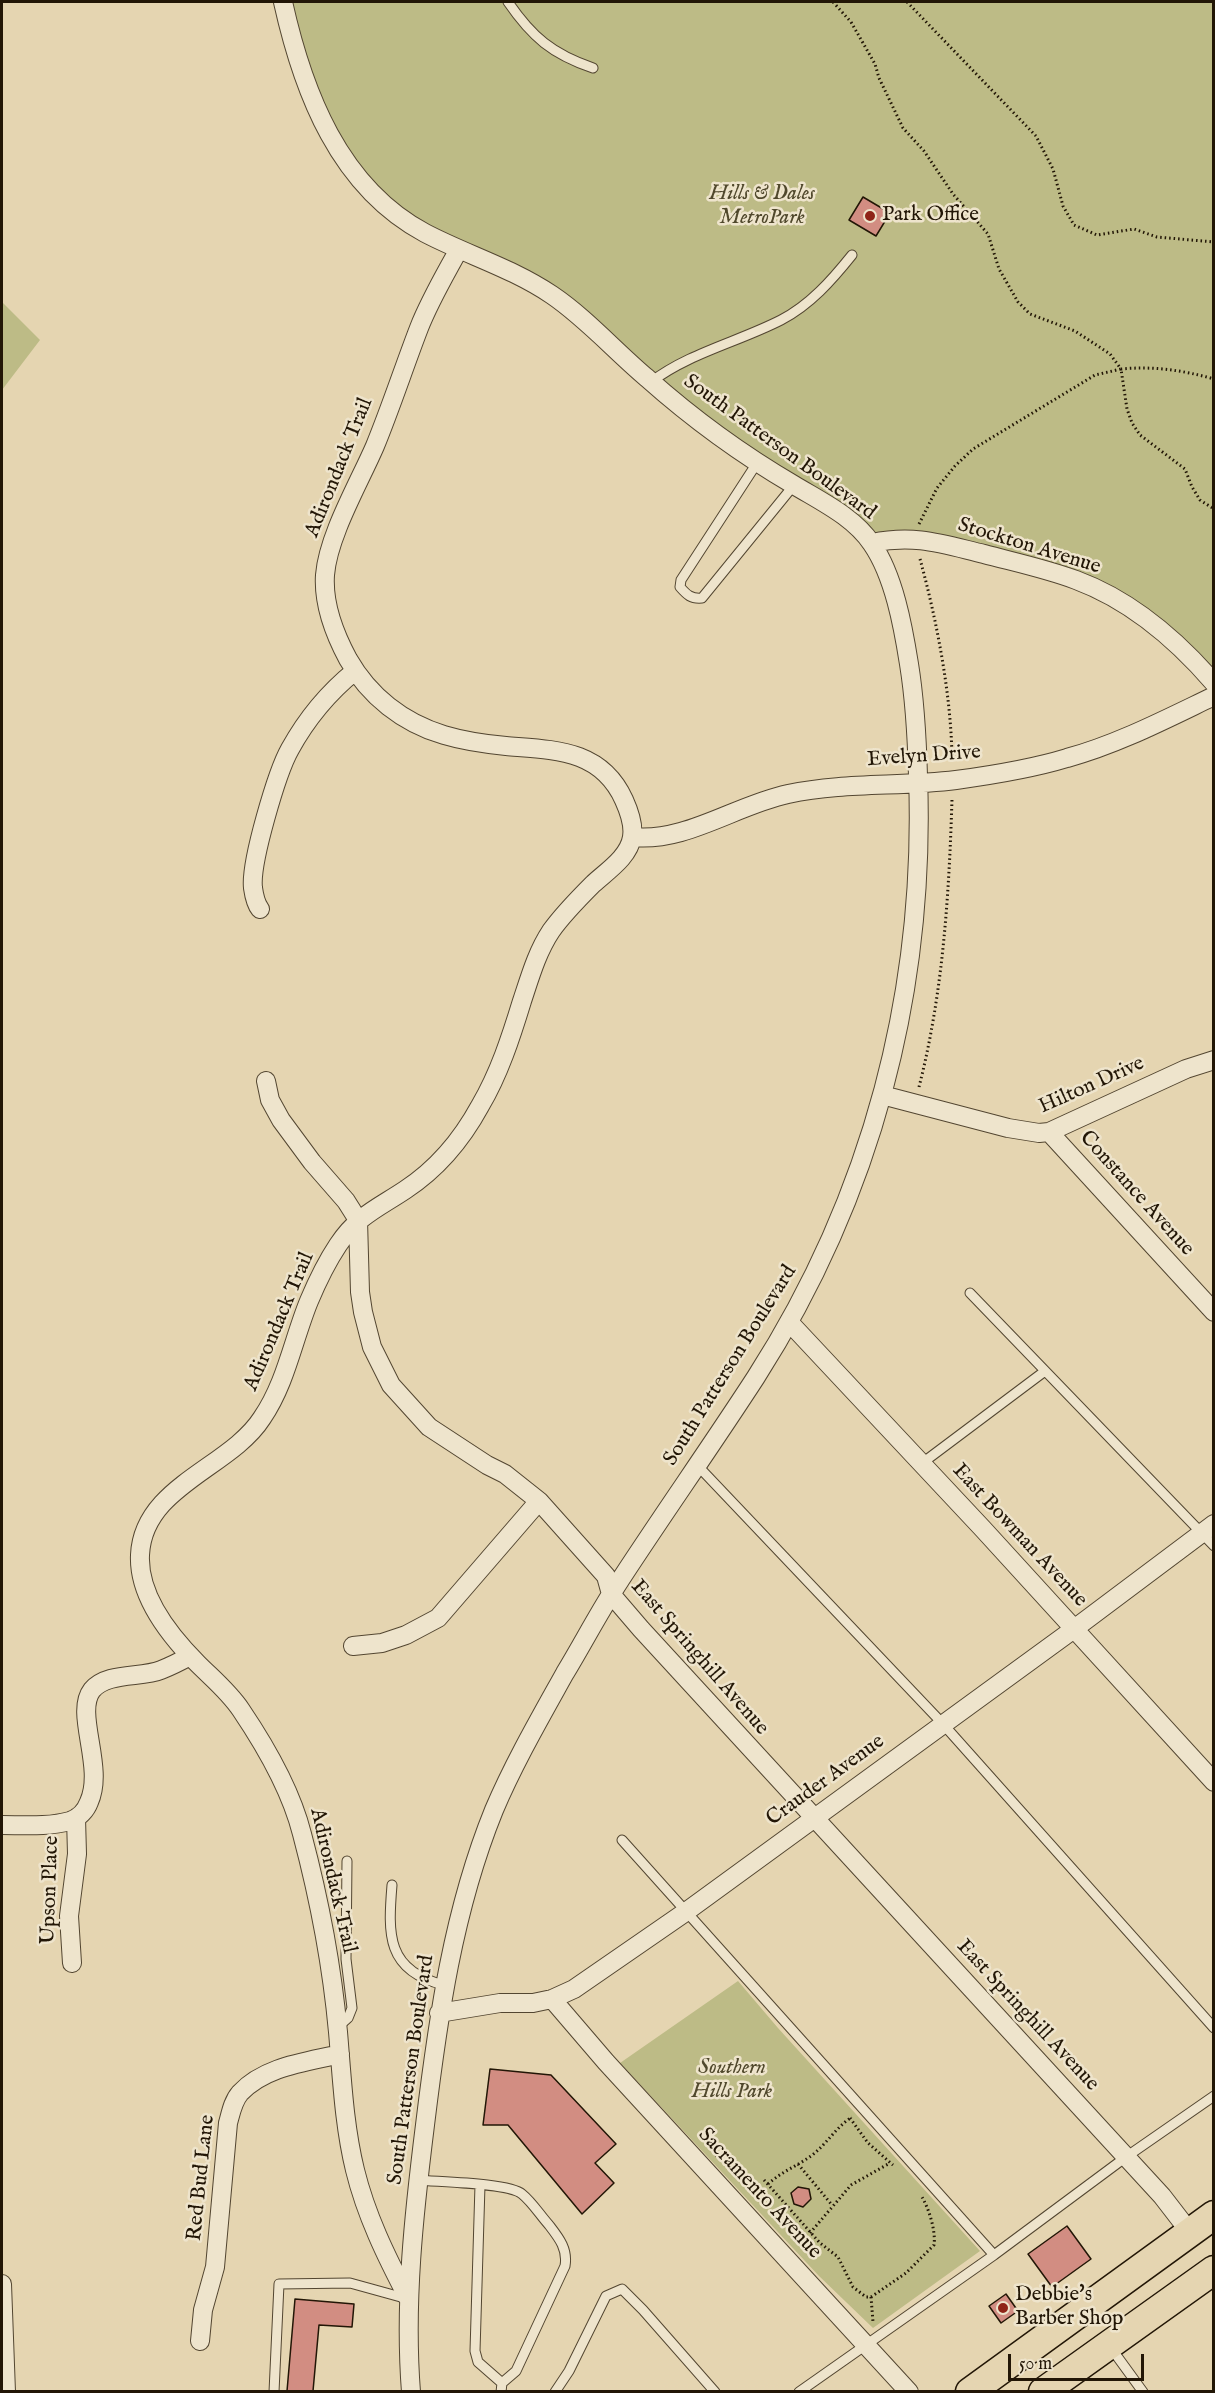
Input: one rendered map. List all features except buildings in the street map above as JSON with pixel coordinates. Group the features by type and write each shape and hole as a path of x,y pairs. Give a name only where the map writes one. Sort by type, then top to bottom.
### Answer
{"main road":[{"path":"970,2391 1214,2215"},
{"path":"1043,2391 1214,2270"}],"street":[{"name":"South Patterson Boulevard","path":"283,2 292,43 307,86 334,143 355,176 379,201 428,235 518,275 548,292 572,310 683,410 740,453 852,522 872,543 887,572 902,626 910,668 918,783 918,889 912,950 899,1024 863,1161 835,1233 789,1322 757,1376 611,1594 523,1749 495,1808 473,1866 439,2013 418,2180 408,2299 411,2391"},
{"name":"Adirondack Trail","path":"408,2299 371,2223 349,2145 338,2027 324,1936 311,1867 299,1820 285,1785 240,1707 220,1684 190,1656 155,1609 147,1592 140,1556 143,1537 152,1519 171,1494 187,1480 234,1449 260,1423 282,1381 308,1302 339,1244 358,1220 406,1190 432,1169 454,1146 471,1122 485,1099 508,1043 534,963 548,936 589,887 624,855 632,837 632,825 627,806 616,785 590,761 572,753 549,748 471,741 443,735 422,727 374,696 355,671 332,626 325,596 324,579 330,548 379,438 421,323 459,249"},
{"name":"Stockton Avenue","path":"872,543 895,538 915,539 1075,579 1104,592 1154,624 1214,683"},
{"path":"260,909 257,906 253,886 259,846 277,780 289,751 325,700 355,671"},
{"name":"Evelyn Drive","path":"632,837 652,839 686,830 748,804 788,794 851,785 918,783 993,775 1067,758 1112,743 1214,696"},
{"name":"Hilton Drive","path":"882,1095 1008,1128 1039,1133 1049,1132 1186,1069 1214,1060"},
{"path":"266,1082 270,1100 281,1120 312,1162 346,1201 358,1220"},
{"name":"Constance Avenue","path":"1049,1132 1214,1312"},
{"name":"East Springhill Avenue","path":"358,1220 360,1292 363,1312 372,1347 391,1385 429,1427 504,1474 539,1501 606,1576 611,1594 1162,2196 1189,2231"},
{"name":"East Bowman Avenue","path":"789,1322 1214,1782"},
{"path":"353,1646 382,1643 406,1635 438,1618 539,1501"},
{"name":"Crauder Avenue","path":"439,2013 500,2003 533,2003 552,2000 574,1989 687,1911 1074,1629 1207,1528"},
{"path":"2,1825 44,1824 76,1818 87,1808 93,1793 96,1774 86,1719 86,1705 91,1691 110,1679 161,1670 190,1656"},
{"name":"Upson Place","path":"72,1963 69,1916 77,1854 76,1818"},
{"name":"Sacramento Avenue","path":"552,2000 606,2062 872,2339 909,2391"},
{"name":"Red Bud Lane","path":"200,2341 203,2310 215,2267 228,2123 233,2105 240,2093 248,2086 277,2070 340,2054"},
{"path":"2,2284 6,2391"}],"lane":[{"path":"508,2 528,29 556,53 592,68"},
{"path":"651,382 668,369 782,319 820,292 852,255"},
{"path":"757,463 681,580 680,587 687,595 694,599 702,598 794,485"},
{"path":"970,1293 1045,1371 1207,1528 1214,1546"},
{"path":"921,1464 1045,1371"},
{"path":"697,1464 943,1724 1214,2028"},
{"path":"622,1840 994,2255"},
{"path":"338,2027 348,2018 352,2008 346,1959 347,1861"},
{"path":"392,1885 388,1925 394,1948 404,1965 422,1978 444,1985"},
{"path":"799,2391 994,2255 1125,2157 1214,2096"},
{"path":"418,2180 480,2186 499,2185 522,2194 561,2240 567,2256 565,2266 525,2354 516,2371 502,2387 478,2362 475,2351 480,2186"},
{"path":"274,2391 279,2284 350,2283 408,2299"},
{"path":"555,2391 569,2371 606,2296 622,2289 715,2391"},
{"path":"1108,2345 1143,2391"}],"path":[{"path":"833,2 851,22 875,64 882,85 903,128 924,151 953,194 988,234 999,269 1018,302 1030,314 1075,332 1110,354 1121,369 1127,409 1140,435 1185,469 1200,500 1214,509"},
{"path":"907,2 1036,136 1053,169 1064,206 1074,225 1097,235 1134,228 1157,237 1214,242"},
{"path":"914,1103 936,1003 947,919 952,780 950,719 935,626 915,539 922,516 937,488 973,449 1095,375 1147,366 1175,369 1214,379"},
{"path":"768,2184 784,2171 812,2156 850,2118 863,2109"},
{"path":"850,2118 868,2143 895,2167"},
{"path":"810,2233 856,2180 890,2163"},
{"path":"798,2164 832,2205"},
{"path":"764,2181 810,2233 838,2257 853,2287 866,2297 870,2297 906,2273 934,2245 927,2207 920,2194"},
{"path":"870,2297 873,2319 872,2339"}],"green space":[{"name":"Hills & Dales MetroPark","path":"283,2 1213,2 1213,683 1131,608 1002,559 872,543 740,453 572,310 428,235 340,153"},
{"path":"2,302 40,340 2,390"},
{"name":"Southern Hills Park","path":"738,1981 980,2251 873,2328 819,2276 620,2063"}],"place":[{"name":"Park Office","path":"870,216"},
{"name":"Debbie's Barber Shop","path":"1003,2308"}]}
